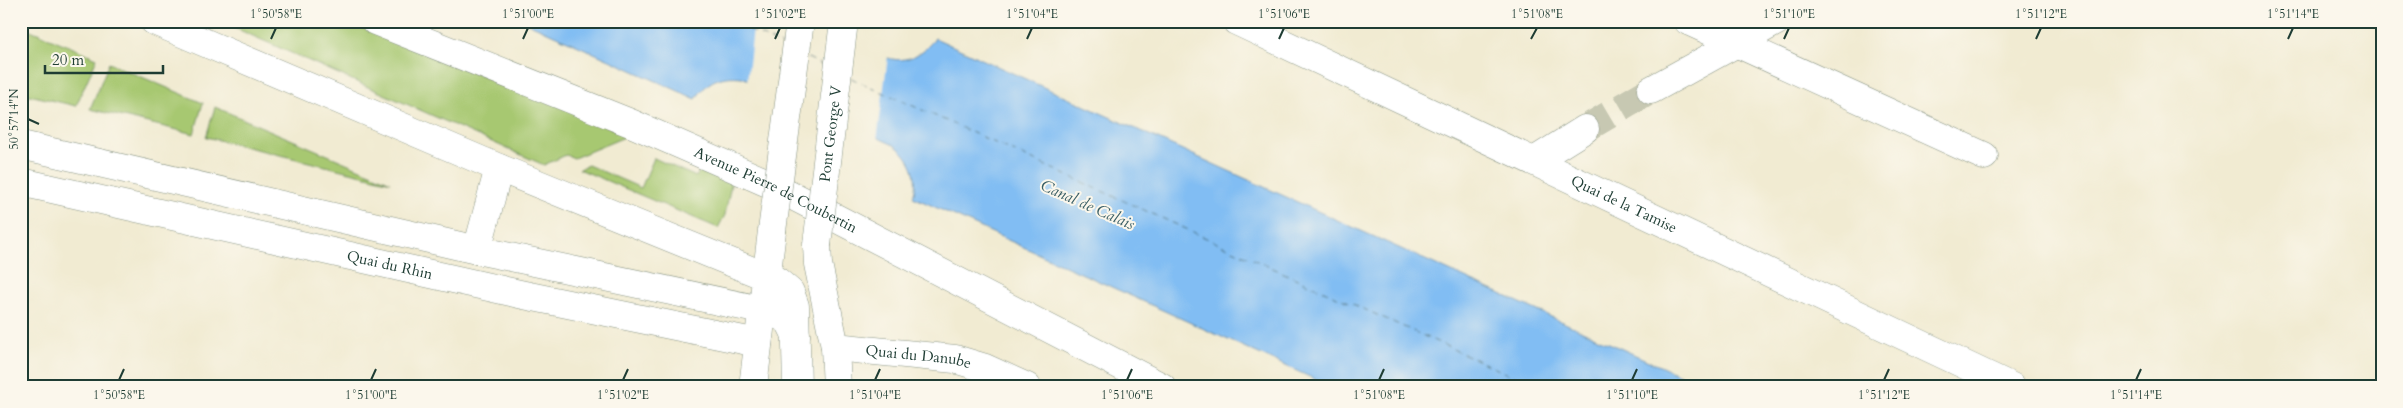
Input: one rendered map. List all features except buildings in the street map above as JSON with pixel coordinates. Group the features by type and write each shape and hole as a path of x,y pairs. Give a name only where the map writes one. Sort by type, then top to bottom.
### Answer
{"street":[{"path":"154,21 499,168 782,284 790,292 795,306 797,387"},
{"name":"Avenue Pierre de Coubertin","path":"374,21 634,124 770,184 1162,387"},
{"path":"753,387 800,21"},
{"name":"Pont George V","path":"837,387 835,347 818,264 817,246 844,21"},
{"name":"Quai de la Tamise","path":"1236,21 2012,387"},
{"path":"1688,21 1984,156"},
{"path":"1651,90 1777,21"},
{"path":"1534,161 1584,130"},
{"path":"21,146 477,250 762,310 785,318 792,325 796,335"},
{"path":"477,250 499,168"},
{"name":"Quai du Rhin","path":"21,182 524,295 758,344"},
{"name":"Quai du Danube","path":"835,347 955,359 985,368 1027,387"}],"green space":[{"path":"219,21 345,21 597,121 627,136 574,158 566,155 544,165"},
{"path":"21,26 97,58 76,106 21,93"},
{"path":"109,63 203,103 194,134 90,109"},
{"path":"215,107 391,182 206,137"},
{"path":"654,158 696,177 702,166 732,179 725,215 718,228 579,169 588,165 641,188"}],"water":[{"name":"Canal de Calais","path":"523,21 804,21 888,58 902,60 920,53 935,38 1706,387 1332,387 913,197 915,175 905,155 894,145 742,77 728,77 715,80 705,87 696,99"}],"pier":[{"path":"754,21 810,21 888,56 877,140 747,82"}],"ferry route":[{"path":"730,21 784,46"},
{"path":"808,58 824,66"},
{"path":"851,78 1537,387"}],"tunnel":[{"path":"1585,129 1651,90"}]}
